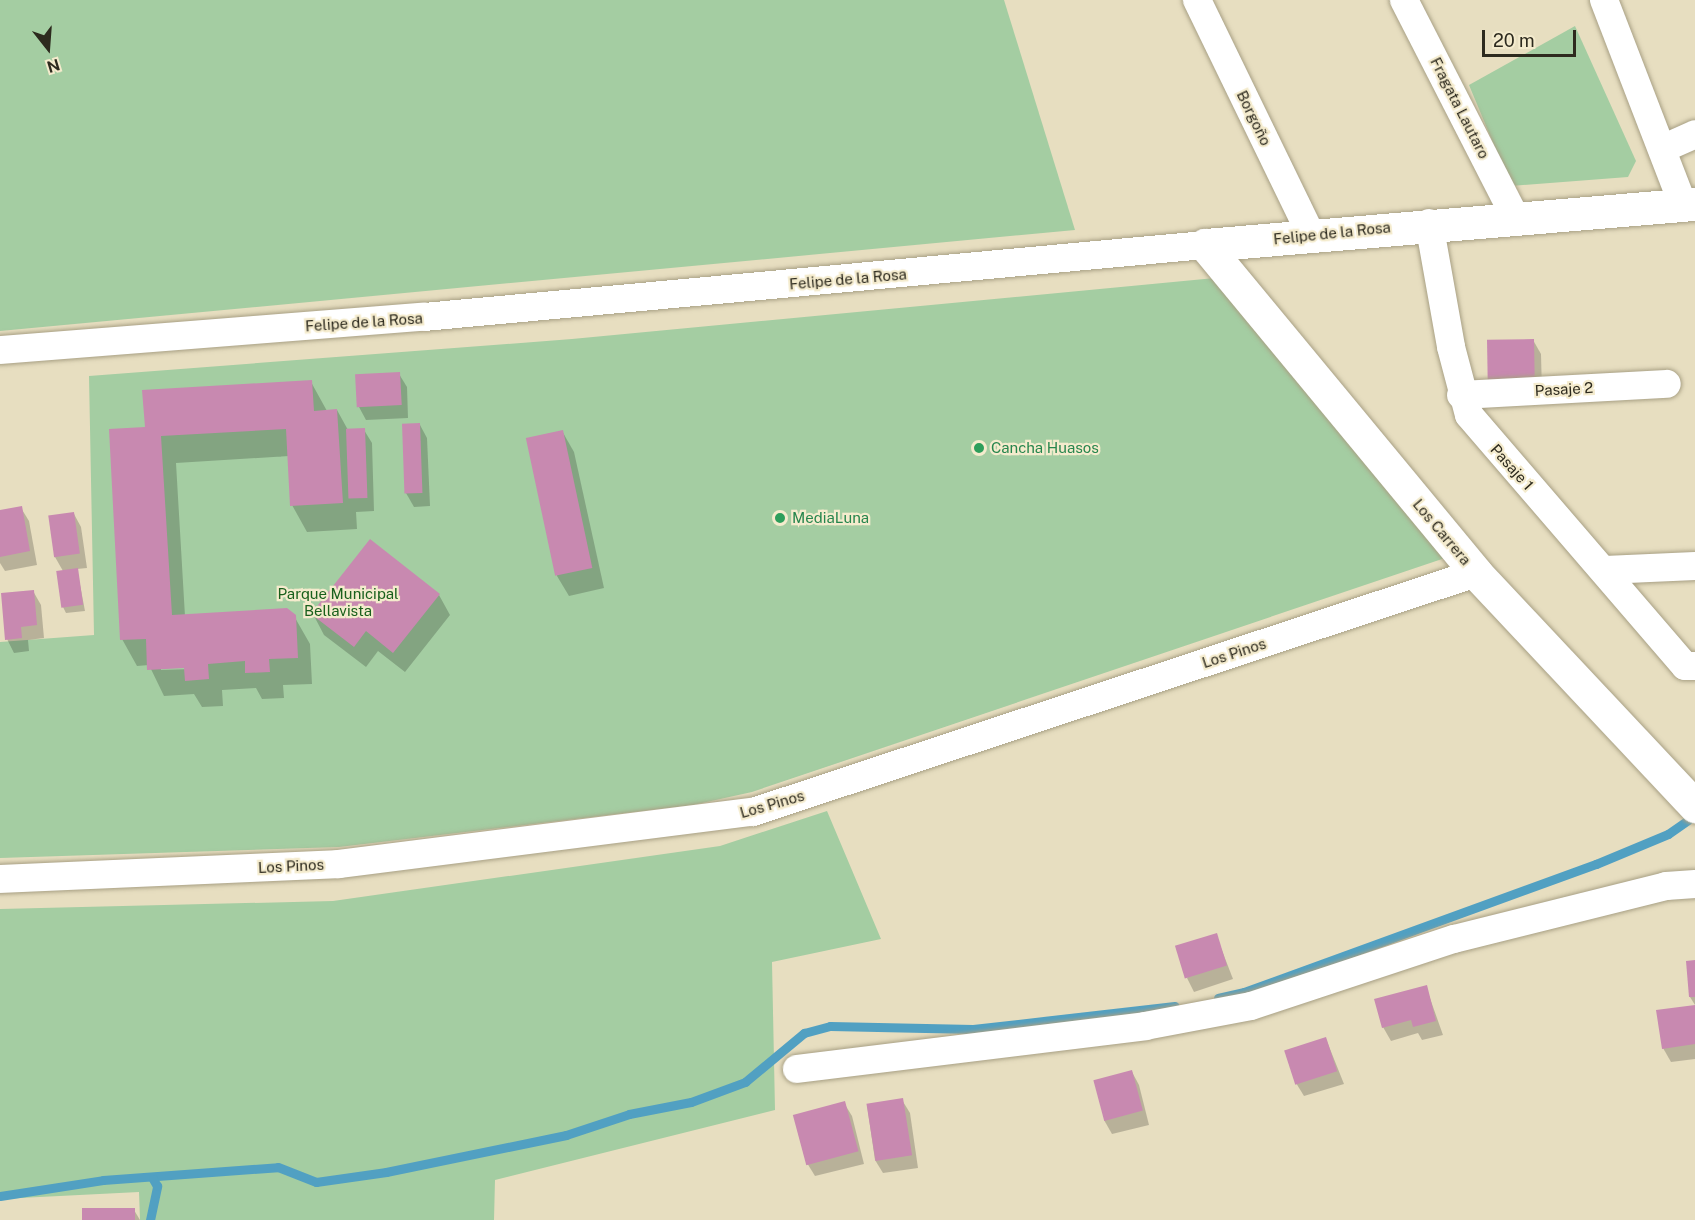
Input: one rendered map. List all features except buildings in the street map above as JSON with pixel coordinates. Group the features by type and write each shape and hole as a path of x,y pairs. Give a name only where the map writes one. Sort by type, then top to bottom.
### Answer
{"street":[{"name":"Borgoño","path":"1197,0 1312,237"},
{"name":"Fragata Lautaro","path":"1404,0 1515,217"},
{"path":"1604,0 1662,149 1689,204"},
{"path":"1662,149 1695,134"},
{"name":"Felipe de la Rosa","path":"0,350 424,317 1312,237 1429,223 1689,204"},
{"name":"Pasaje 1","path":"1429,223 1461,395 1484,435 1690,666"},
{"name":"Los Carrera","path":"1205,245 1476,573 1688,799"},
{"name":"Pasaje 2","path":"1461,395 1667,384"},
{"path":"1605,570 1695,566"},
{"name":"Los Pinos","path":"0,879 339,864 753,812 1476,573"},
{"path":"797,1069 1145,1026 1251,1006 1454,939 1666,886 1695,884"}],"green space":[{"path":"0,0 1004,0 1075,230 0,331"},
{"path":"1575,26 1636,161 1628,177 1511,186 1469,85"},
{"name":"Parque Municipal Bellavista","path":"1215,278 1448,557 752,792 693,805 339,847 0,858 0,642 94,635 89,376 572,339"},
{"path":"827,811 881,939 772,962 775,1110 495,1180 494,1220 140,1220 139,1192 0,1199 0,909 333,901 720,846"}],"waterway":[{"path":"1218,998 1244,992 1596,864 1668,834 1695,815"},
{"path":"0,1196 103,1180 278,1167 316,1182 386,1172 566,1135 629,1114 691,1102 745,1082 804,1033 830,1026 973,1029 1175,1006"},
{"path":"150,1220 157,1186 153,1179"}],"place":[{"name":"Cancha Huasos","path":"979,448"},
{"name":"MediaLuna","path":"780,518"}]}
